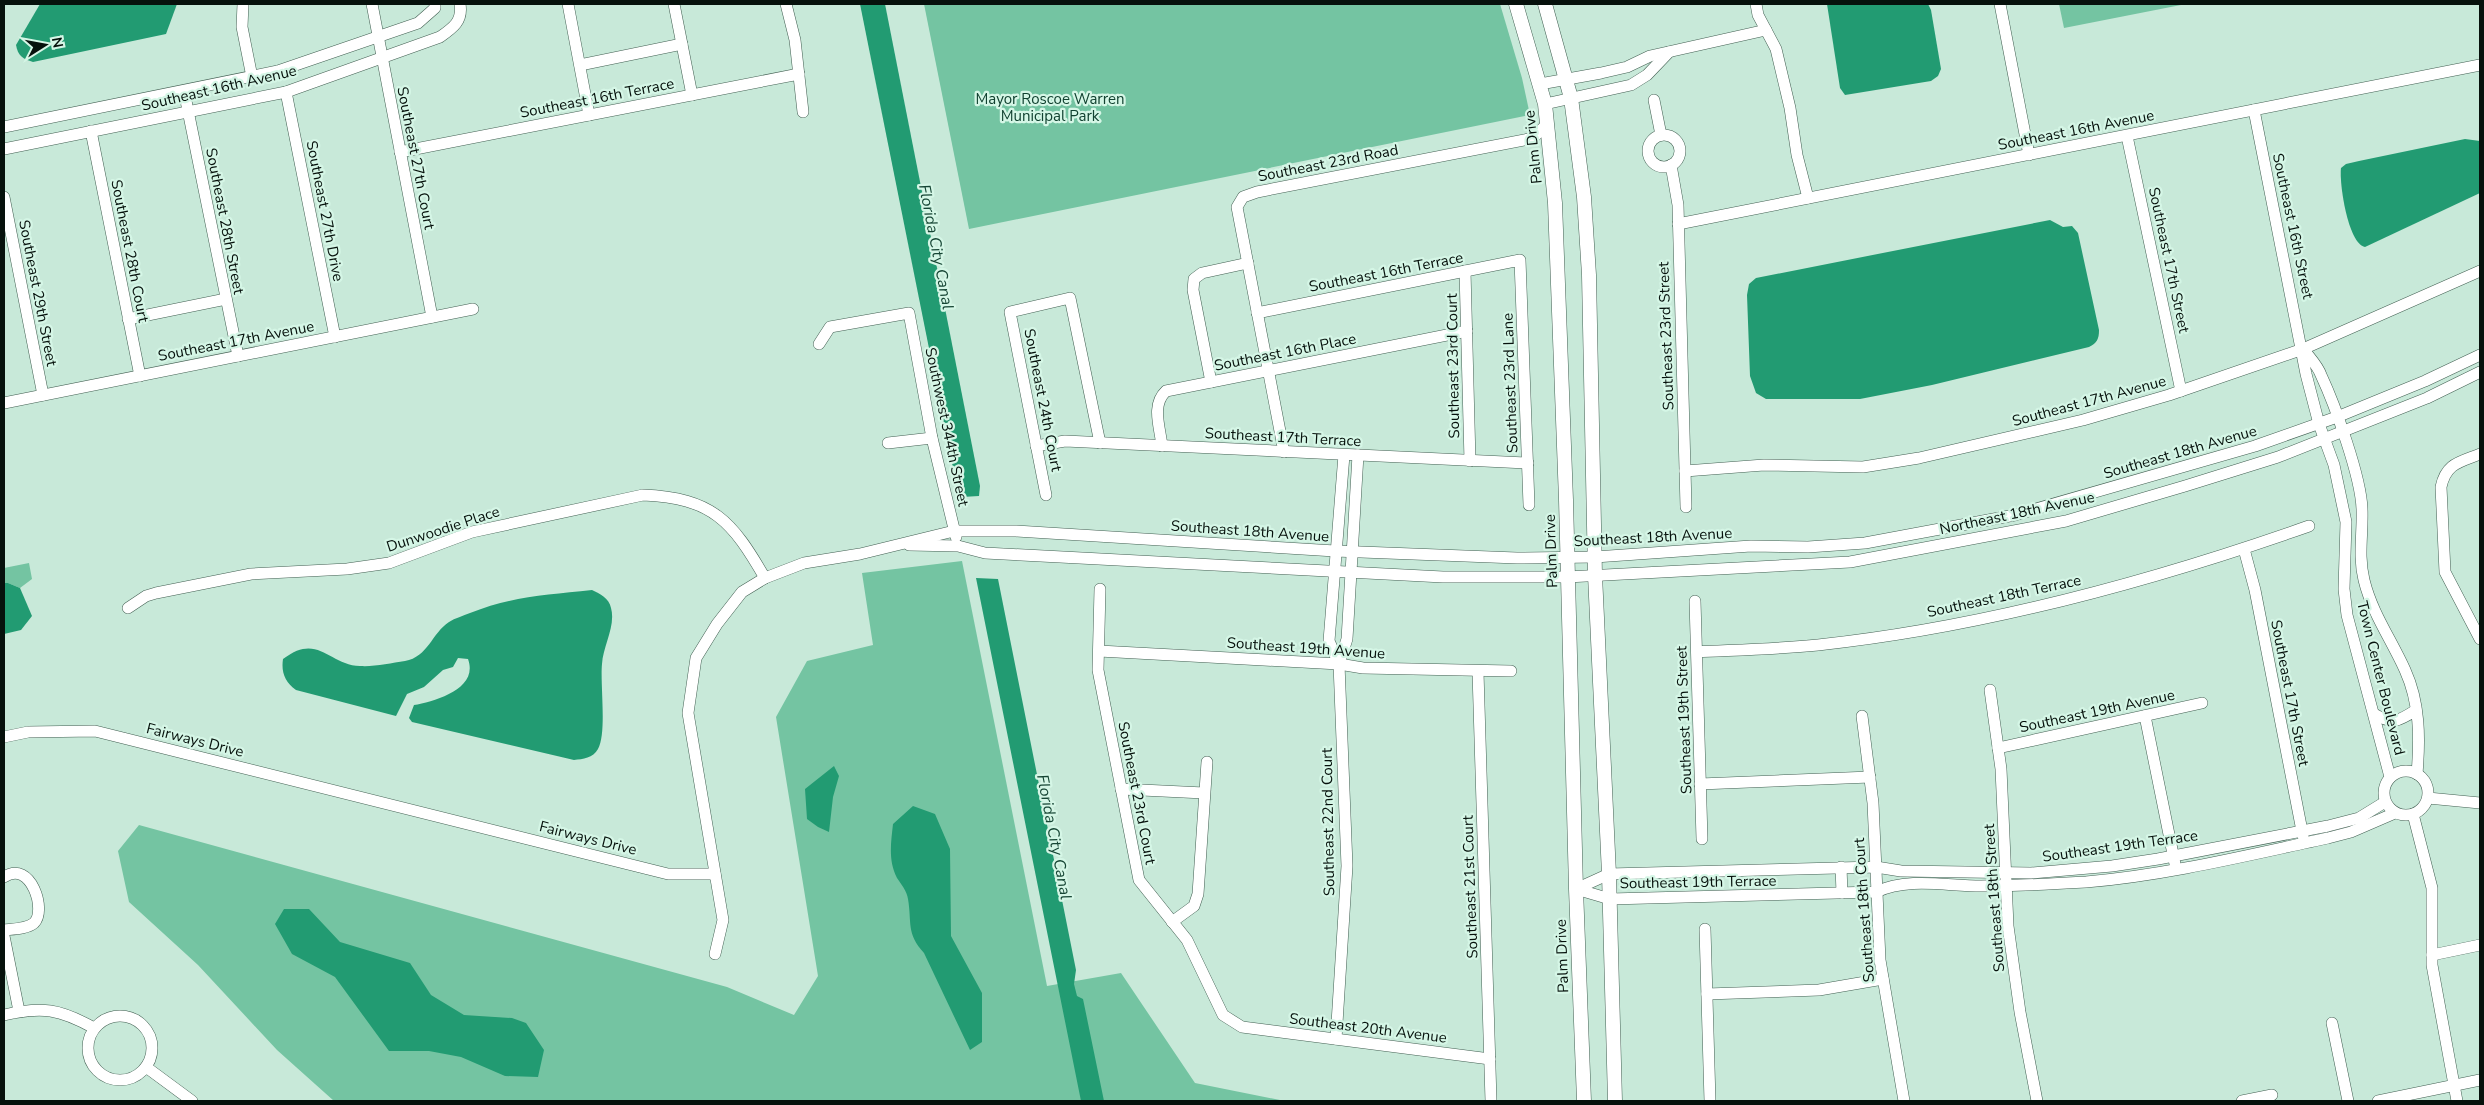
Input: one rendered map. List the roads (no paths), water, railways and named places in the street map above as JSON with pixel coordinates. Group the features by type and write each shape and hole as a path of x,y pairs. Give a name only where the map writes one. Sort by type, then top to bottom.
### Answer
{"main road":[{"name":"Palm Drive","path":"1516,4 1545,104 1550,148 1558,268 1584,1101"},
{"path":"1545,4 1571,98 1584,197 1589,274 1595,575 1610,899 1615,1101"}],"street":[{"path":"243,4 242,27 252,77"},
{"name":"Southeast 27th Court","path":"372,4 432,317"},
{"name":"Southeast 16th Avenue","path":"4,149 286,92 440,37 453,28 460,20 460,4"},
{"path":"568,4 589,115"},
{"path":"674,4 692,95"},
{"path":"786,4 795,40 803,112"},
{"path":"1756,4 1758,15 1776,49 1790,108 1797,155 1808,198"},
{"path":"2000,4 2029,155"},
{"name":"Southeast 16th Avenue","path":"4,127 278,71 418,23 435,6"},
{"path":"1540,84 1627,67 1650,56 1766,30"},
{"path":"580,65 682,44"},
{"path":"1545,104 1631,86 1647,75 1670,51"},
{"name":"Southeast 16th Avenue","path":"1678,224 2480,66"},
{"name":"Southeast 16th Terrace","path":"400,152 799,74"},
{"name":"Southeast 28th Street","path":"184,91 238,356"},
{"name":"Southeast 27th Drive","path":"286,92 335,337"},
{"path":"1654,100 1661,135"},
{"name":"Southeast 16th Street","path":"2254,110 2303,349 2306,374 2319,424 2325,439"},
{"name":"Southeast 23rd Road","path":"1284,452 1237,207 1243,197 1266,190 1529,139 1534,137 1547,124"},
{"name":"Southeast 28th Court","path":"91,131 140,376"},
{"path":"1661,135 1675,140 1680,148 1678,158 1672,165 1661,167 1655,165 1648,156 1652,140 1661,135"},
{"name":"Southeast 17th Street","path":"2127,136 2182,391"},
{"path":"1529,139 1550,148"},
{"name":"Southeast 23rd Street","path":"1672,165 1675,178 1678,224 1686,507"},
{"name":"Southeast 29th Street","path":"4,197 43,395"},
{"name":"Southeast 16th Terrace","path":"1257,314 1520,260"},
{"name":"Southeast 23rd Lane","path":"1520,260 1529,506"},
{"path":"1211,382 1193,290 1194,278 1202,272 1248,263"},
{"name":"Southeast 23rd Court","path":"1465,271 1470,461"},
{"name":"Southeast 17th Avenue","path":"1685,471 1764,465 1863,467 1919,458 2083,420 2182,391 2303,349 2480,272"},
{"path":"128,318 226,298"},
{"name":"Southeast 24th Court","path":"1046,495 1010,312 1070,298 1100,443"},
{"name":"Southeast 17th Avenue","path":"4,403 474,309"},
{"name":"Southwest 344th Street","path":"819,344 830,327 909,313 932,438 958,546"},
{"name":"Southeast 16th Place","path":"1162,446 1157,406 1159,398 1166,391 1467,331"},
{"name":"Southeast 16th Street","path":"2303,349 2321,373 2342,432"},
{"path":"2337,418 2425,381 2480,355"},
{"name":"Northeast 18th Avenue","path":"1568,577 1759,565 1812,565 1879,558 2066,521 2278,457 2427,398 2480,372"},
{"name":"Southeast 18th Avenue","path":"954,531 1016,531 1245,544 1335,552 1517,558 1567,558 1751,546 1808,547 1865,543 2015,515 2255,446 2337,418"},
{"name":"Town Center Boulevard","path":"2342,432 2362,507 2360,560 2370,602 2406,671 2416,710 2420,738 2417,774"},
{"path":"888,443 932,438"},
{"name":"Town Center Boulevard","path":"2325,439 2334,465 2346,522 2344,589 2348,615 2390,777"},
{"name":"Southeast 17th Terrace","path":"1036,446 1065,441 1528,464"},
{"path":"2480,454 2455,465 2444,474 2441,487 2445,572 2480,639"},
{"name":"Southeast 22nd Court","path":"1339,664 1329,640 1333,571 1344,455"},
{"name":"Southeast 22nd Court","path":"1336,1040 1347,866 1339,664 1347,639 1358,455"},
{"name":"Dunwoodie Place","path":"128,608 146,596 156,593 251,574 347,569 389,563 472,532 643,495 662,496 712,510 730,525 746,545 765,578"},
{"name":"Southeast 18th Terrace","path":"1697,652 1817,645 1980,619 2098,592 2244,549 2309,526"},
{"path":"714,954 723,920 688,713 696,658 716,624 742,592 765,578 804,563 860,554 954,531"},
{"path":"898,545 958,546 985,552 1443,577 1568,577"},
{"name":"Southeast 17th Street","path":"2244,549 2255,590 2304,843"},
{"name":"Southeast 23rd Court","path":"1100,589 1098,670 1139,880 1187,940 1224,1014 1242,1027"},
{"name":"Southeast 19th Street","path":"1696,600 1702,839"},
{"name":"Southeast 19th Avenue","path":"1099,651 1339,664 1363,668 1478,672 1511,671"},
{"name":"Southeast 21st Court","path":"1478,672 1491,1101"},
{"name":"Southeast 18th Street","path":"1990,690 1998,748 2013,968 2037,1101"},
{"name":"Southeast 19th Avenue","path":"1998,748 2202,703"},
{"path":"2374,714 2385,720 2393,721 2403,718 2416,710"},
{"name":"Southeast 18th Court","path":"1862,716 1870,777 1883,979 1904,1101"},
{"path":"2145,716 2176,869"},
{"name":"Fairways Drive","path":"4,736 28,732 95,731 668,874 715,874"},
{"path":"1172,922 1194,906 1198,894 1206,762"},
{"path":"2401,771 2417,774 2427,786 2428,798 2424,807 2413,814 2402,816 2395,813 2385,802 2384,786 2390,777 2401,771"},
{"path":"1700,784 1870,777"},
{"path":"1121,789 1204,793"},
{"path":"2428,798 2480,803"},
{"name":"Southeast 19th Terrace","path":"1576,889 1609,874 1876,867 1901,871 2006,873 2073,871 2174,856 2302,831 2359,818 2385,802"},
{"name":"Southeast 19th Terrace","path":"1576,889 1610,899 1876,892 1893,885 1910,884 2006,886 2088,882 2176,869 2304,843 2351,832 2395,813"},
{"path":"2413,814 2432,888 2432,954 2440,1015 2457,1101"},
{"path":"1841,868 1842,893"},
{"path":"4,877 10,873 21,873 30,880 35,890 39,914 35,922 25,927 4,930"},
{"path":"1705,929 1710,1101"},
{"path":"4,936 19,1011"},
{"path":"2432,954 2480,945"},
{"path":"1707,994 1819,990 1883,979"},
{"path":"4,1014 19,1011 54,1010 94,1028"},
{"path":"112,1016 123,1016 138,1022 149,1035 152,1046 146,1067 130,1079 114,1079 101,1074 89,1058 89,1038 94,1028 112,1016"},
{"path":"2332,1023 2348,1101"},
{"name":"Southeast 20th Avenue","path":"1242,1027 1490,1059"},
{"path":"146,1067 192,1101"},
{"path":"2378,1101 2480,1080"},
{"path":"2242,1101 2272,1095"}],"park label":[{"name":"Mayor Roscoe Warren Municipal Park","path":"1050,108"}],"water label":[{"name":"Florida City Canal","path":"936,247"},
{"name":"Florida City Canal","path":"1054,837"}]}
